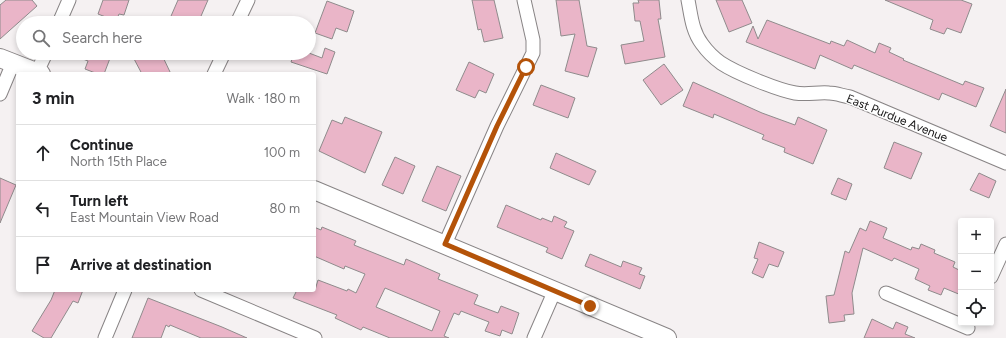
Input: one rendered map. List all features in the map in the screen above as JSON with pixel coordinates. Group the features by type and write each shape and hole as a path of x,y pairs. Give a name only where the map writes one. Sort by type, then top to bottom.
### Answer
{"street":[{"path":"62,16 69,0"},
{"path":"240,16 248,0"},
{"path":"445,244 497,126 533,53 533,40 524,0"},
{"name":"East Purdue Avenue","path":"688,0 695,31 701,43 722,63 763,83 794,93 806,94 828,92 850,97 1006,163"},
{"path":"39,72 44,60"},
{"path":"215,72 221,60"},
{"path":"0,94 6,61 36,72"},
{"path":"316,191 667,338"},
{"path":"994,270 1006,244"},
{"path":"534,338 555,290"},
{"path":"105,338 124,292"},
{"path":"206,292 315,338"},
{"path":"886,293 968,330"}],"building":[{"path":"6,0 32,0 37,6 26,16 16,16 16,25 0,39 0,5"},
{"path":"103,0 129,0 124,15 119,14 118,16 103,16 98,14"},
{"path":"178,0 208,0 201,16 171,16"},
{"path":"472,0 494,0 503,38 484,42 481,29 478,30"},
{"path":"556,0 579,0 587,46 597,48 588,77 565,71 575,34 561,36"},
{"path":"638,0 659,0 661,19 658,19 665,57 625,64 621,45 644,41 640,21 635,21 633,3 639,3"},
{"path":"716,0 742,0 752,23 729,32"},
{"path":"885,0 961,0 972,4 961,33 947,28 944,34 930,29 933,20"},
{"path":"327,1 354,11 347,32 336,28 332,39 316,33"},
{"path":"767,20 830,44 831,41 844,46 847,40 875,53 879,43 891,48 889,52 904,59 903,60 963,85 965,81 984,88 976,107 942,93 939,100 854,65 852,69 820,55 815,69 746,42 753,26 758,39"},
{"path":"325,48 335,52 327,74 291,62 292,60 316,60 316,56 322,58"},
{"path":"85,60 109,60 105,72 93,72 85,69 88,61"},
{"path":"135,60 164,60 170,72 141,72"},
{"path":"469,62 494,74 486,93 479,90 475,98 456,90"},
{"path":"664,64 683,90 661,105 643,80"},
{"path":"693,82 762,113 795,125 798,117 827,130 813,164 784,152 785,148 762,139 764,135 714,114 713,118 683,106"},
{"path":"541,85 575,98 568,118 533,105"},
{"path":"1006,89 1006,133 990,126"},
{"path":"345,117 382,132 365,173 319,151 332,120 342,124"},
{"path":"894,142 922,153 911,179 884,168"},
{"path":"556,153 596,171 589,185 550,168"},
{"path":"395,157 415,166 403,194 382,185"},
{"path":"437,166 461,176 446,211 422,201"},
{"path":"979,173 996,181 989,198 970,190"},
{"path":"0,178 16,185 0,223"},
{"path":"838,178 852,184 846,200 831,194"},
{"path":"506,205 541,220 542,218 552,222 554,216 567,222 564,227 574,231 562,259 546,252 548,248 497,227"},
{"path":"870,221 887,228 883,238 911,250 912,247 919,249 921,244 935,250 934,253 955,262 953,267 958,270 958,294 944,288 941,295 928,290 930,286 915,279 919,269 894,258 892,261 863,248 852,293 854,314 844,315 845,321 829,323 826,296 834,295 845,251 849,253 860,228 866,231"},
{"path":"322,227 356,241 354,245 404,265 406,259 440,274 438,279 478,295 474,304 498,313 501,306 519,313 512,334 502,330 500,336 485,331 489,322 461,311 459,315 454,313 444,336 449,338 390,338 363,327 361,330 335,318 337,315 293,298 296,292 316,292 318,280 356,293 365,274 345,266 344,269 316,257 316,228 321,230","holes":["385,288 440,311 432,331 376,307"]},
{"path":"759,242 784,252 778,267 769,264 763,278 752,273 758,259 754,258"},
{"path":"590,254 621,267 623,261 642,268 639,274 645,276 640,289 585,266"},
{"path":"54,292 82,292 78,303 73,301 51,338 44,338 32,331"},
{"path":"148,298 247,338 201,338 170,325 169,327 166,325 161,338 132,338"},
{"path":"872,319 893,329 896,322 908,327 905,334 915,338 864,338"}],"route":[{"path":"526,67 497,126 445,244 590,306"}]}
